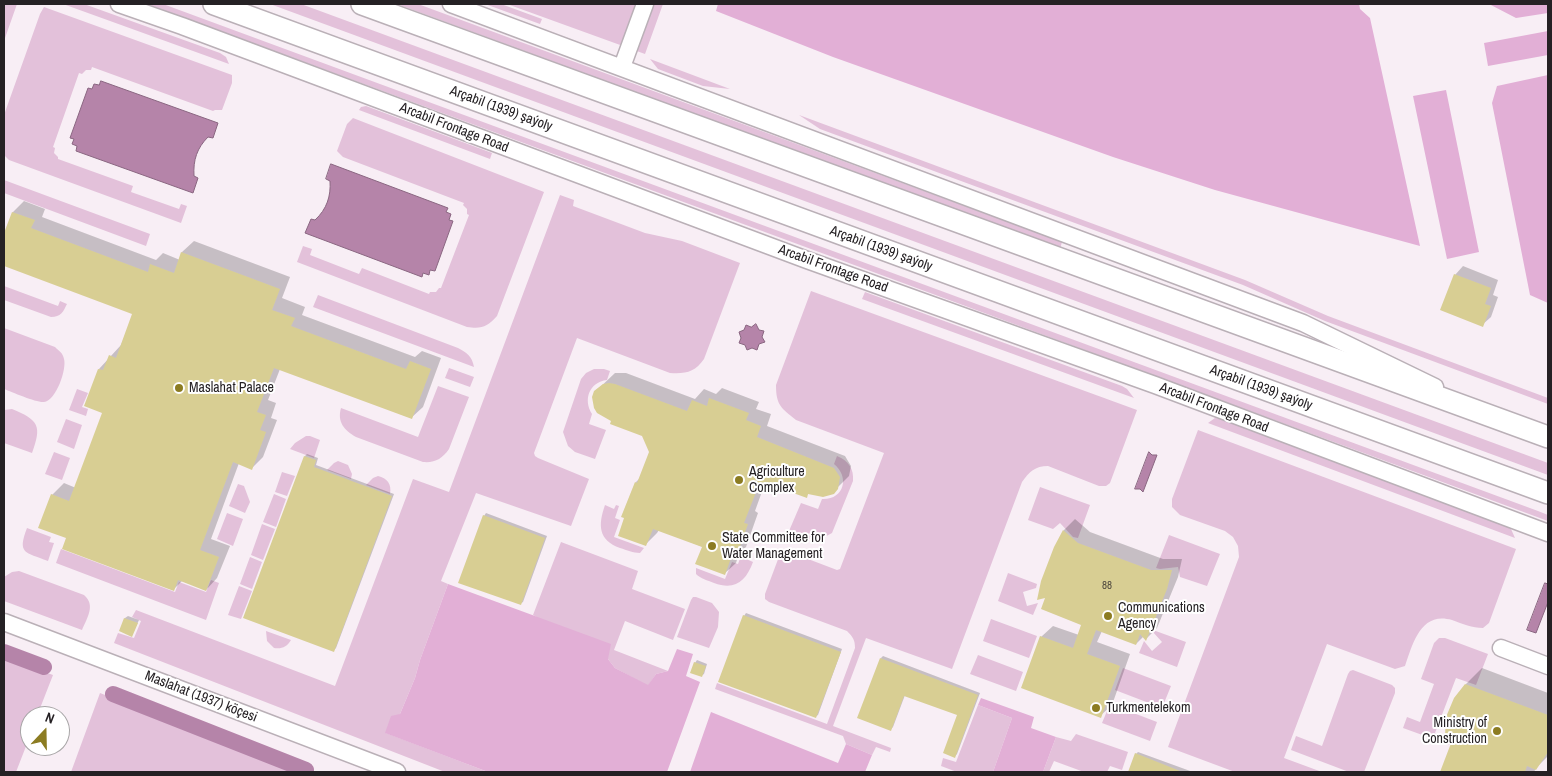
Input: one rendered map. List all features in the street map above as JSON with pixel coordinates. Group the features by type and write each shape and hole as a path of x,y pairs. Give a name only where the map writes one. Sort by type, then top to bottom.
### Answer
{"main road":[{"name":"Arçabil (1939) şaýoly","path":"214,4 1548,493"},
{"path":"362,4 1548,437"}],"street":[{"name":"Arcabil Frontage Road","path":"119,4 807,260 1155,385 1548,533"},
{"path":"451,4 1303,323 1509,422"},
{"path":"622,68 645,4"},
{"name":"Maslahat (1937) köçesi","path":"4,622 398,772"},
{"path":"1501,648 1548,666"}],"shaded area":[{"path":"4,4 17,4 4,41"},
{"path":"63,4 84,4 220,53 226,57 229,64"},
{"path":"147,4 163,4 1538,511 1548,515 1548,521"},
{"path":"270,4 301,4 1548,463 1548,475"},
{"path":"397,4 418,4 1062,242 1060,249"},
{"path":"485,4 501,4 542,19 540,24"},
{"path":"507,4 663,4 645,54"},
{"path":"718,4 1359,4 1360,9 1370,18 1420,246 1215,190 1113,157 833,57 716,11"},
{"path":"1489,4 1548,4 1548,13 1516,18"},
{"path":"44,7 232,75 232,83 222,110 213,111 92,67 91,70 86,70 82,74 79,73 53,147 58,159 133,186 131,192 179,209 181,204 187,206 181,223 9,160 4,155 4,115"},
{"path":"1548,31 1548,55 1488,66 1484,43"},
{"path":"650,59 730,89 703,86 658,69"},
{"path":"1548,75 1548,303 1530,295 1492,103 1497,86"},
{"path":"101,81 218,123 213,138 208,137 201,145 197,155 194,165 194,176 198,178 193,193 76,151 77,146 72,144 74,139 70,138 88,88 92,89 94,84 99,85"},
{"path":"1446,90 1479,252 1447,259 1413,96"},
{"path":"366,106 492,153 490,159 359,110 361,107"},
{"path":"799,115 1245,280 1328,316 1548,398 1548,404 1325,321 1243,285 820,129"},
{"path":"353,118 544,192 497,316 487,325 477,328 467,327 297,262 303,246 312,249 310,255 359,274 362,268 429,294 441,288 469,215 463,205 464,203 343,157 337,151 347,124"},
{"path":"331,164 448,208 446,212 451,214 449,220 453,221 435,271 430,270 429,275 423,273 422,277 305,233 311,219 315,220 319,216 327,202 330,192 330,181 326,179"},
{"path":"4,180 150,234 146,246 4,193"},
{"path":"560,195 574,200 573,206 645,233 682,241 740,263 704,359 697,367 690,371 670,373 577,338 534,453 538,458 589,479 571,526 476,493 441,581 448,584 415,678 400,714 386,733 488,772 445,772 114,643 118,633 134,638 141,621 132,617 136,610 335,686 413,479 449,492"},
{"path":"4,286 58,306 60,301 67,304 61,314 51,317 4,300"},
{"path":"811,291 1137,410 1110,483 1106,486 1099,486 1048,466 1033,470 1022,482 952,669 866,638 833,726 891,748 890,752 876,747 872,755 846,744 843,736 715,689 717,683 827,724 855,648 855,643 847,631 765,599 765,594 782,551 787,551 837,570 840,569 884,453 796,420 778,402 776,385"},
{"path":"865,292 1122,386 1134,398 862,299"},
{"path":"318,295 458,348 469,355 474,367 313,307"},
{"path":"756,324 759,330 764,331 762,337 765,342 759,344 757,350 752,348 747,350 745,345 739,343 741,338 739,332 744,330 746,325 751,327"},
{"path":"4,328 55,347 63,355 64,370 60,384 53,396 48,400 44,402 36,401 4,389"},
{"path":"449,368 474,377 470,387 445,378"},
{"path":"594,369 610,371 607,380 596,384 589,392 588,403 592,414 589,424 606,430 595,459 575,452 568,446 563,432 581,379 586,373"},
{"path":"438,386 469,397 449,449 441,458 435,461 423,462 356,437 342,425 340,417 341,408 418,437"},
{"path":"77,389 88,393 82,407 88,409 86,416 69,410"},
{"path":"12,409 28,417 36,425 37,436 32,453 4,443 4,410"},
{"path":"1215,418 1506,526 1511,529 1515,538 1208,423"},
{"path":"66,419 82,425 74,449 57,442"},
{"path":"1198,430 1516,549 1489,623 1483,628 1471,627 1441,618 1433,620 1420,631 1415,639 1405,666 1395,669 1327,644 1284,758 1322,772 1235,772 1168,747 1239,557 1238,546 1233,537 1225,531 1180,515 1172,507 1172,499"},
{"path":"306,436 320,440 314,458 290,449 295,443"},
{"path":"54,452 70,458 62,480 45,474"},
{"path":"1149,452 1152,455 1157,455 1143,492 1140,489 1135,489"},
{"path":"837,456 845,460 850,466 853,473 853,481 832,533 819,540 809,539 789,531 801,503 818,509 822,499 835,496 840,492 843,481 839,469 834,464"},
{"path":"338,461 348,465 352,474 351,479 327,470"},
{"path":"282,472 295,476 287,496 275,492"},
{"path":"378,476 388,482 390,494 366,485"},
{"path":"238,484 244,486 250,502 245,513 229,506"},
{"path":"1040,487 1090,505 1078,538 1073,537 1060,523 1053,529 1028,520"},
{"path":"274,494 286,499 276,527 263,522"},
{"path":"605,505 614,509 616,505 619,506 615,518 620,520 614,537 644,548 640,553 620,548 607,541 601,525"},
{"path":"227,513 243,519 233,546 217,539"},
{"path":"262,524 275,529 263,560 251,555"},
{"path":"27,528 51,537 49,542 54,543 48,561 25,551 23,543"},
{"path":"1169,535 1220,554 1207,586 1180,577 1178,567 1156,568"},
{"path":"561,542 638,571 632,589 685,609 673,640 625,621 614,650 668,671 656,674 648,686 615,668 608,659 533,615"},
{"path":"61,549 175,592 179,582 206,592 211,580 219,583 206,620 56,563"},
{"path":"742,553 745,554 744,558 753,562 747,574 739,583 728,586 721,585 696,574 696,568 725,579 732,562 738,564"},
{"path":"250,557 262,562 252,589 240,584"},
{"path":"19,571 84,595 88,599 90,607 82,630 4,601 4,577 12,572"},
{"path":"1008,573 1037,584 1036,588 1023,592 1027,606 1038,603 1033,615 998,601"},
{"path":"1545,583 1548,584 1548,602 1536,633 1527,630"},
{"path":"448,584 611,644 608,659 615,668 648,685 656,674 668,671 677,649 693,654 686,676 700,682 667,772 488,772 385,733 391,716 400,714 415,678"},
{"path":"239,586 252,591 241,619 228,615"},
{"path":"693,597 712,603 719,612 718,627 709,648 677,637"},
{"path":"991,619 1037,636 1029,658 983,641"},
{"path":"1153,630 1186,642 1177,667 1139,653 1144,641 1152,651 1162,642"},
{"path":"266,631 291,640 284,647 274,648 267,641"},
{"path":"1439,638 1445,638 1488,654 1476,685 1456,678 1435,733 1452,739 1450,745 1403,728 1407,717 1420,722 1434,684 1421,679 1434,643"},
{"path":"978,655 1023,672 1016,691 970,674"},
{"path":"4,657 53,675 41,706 20,706 20,756 22,756 16,772 4,772"},
{"path":"1123,668 1171,686 1162,708 1115,690"},
{"path":"1353,670 1392,685 1395,688 1395,693 1364,772 1349,772 1291,750 1296,736 1322,746 1348,674"},
{"path":"100,693 304,772 71,772"},
{"path":"981,698 1034,717 1031,728 1056,737 1043,772 993,772 1012,718 978,705"},
{"path":"1110,704 1157,722 1150,741 1102,723"},
{"path":"978,705 1012,718 993,772 957,772 941,766 943,758 956,762"},
{"path":"711,712 838,763 846,744 872,755 865,772 690,772"},
{"path":"1076,734 1128,752 1122,770 1110,766 1107,772 1084,772 1054,761 1049,772 1043,772 1056,737 1071,741"}],"building":[{"name":"Maslahat Palace","path":"12,212 35,220 31,228 148,272 150,264 174,273 181,252 280,289 272,310 295,318 291,326 406,369 410,361 431,369 412,419 274,368 257,412 266,415 260,430 266,432 252,470 233,462 200,550 219,557 206,591 178,580 174,591 62,549 66,538 38,528 51,494 69,501 102,413 84,406 98,369 103,370 109,355 116,358 132,314 4,266 4,233"},
{"path":"1454,274 1491,288 1485,304 1491,306 1483,327 1440,310"},
{"name":"Agriculture Complex","path":"609,383 687,411 692,400 707,406 709,398 749,413 746,420 761,426 757,437 834,468 840,477 838,489 834,494 823,497 808,494 807,498 771,485 756,492 744,523 748,524 735,560 731,558 725,575 695,564 702,547 653,529 646,546 618,536 624,518 621,517 649,452 642,436 610,424 611,421 597,413 594,408 592,397 594,391 603,384"},
{"path":"304,456 316,460 314,467 392,496 334,652 243,618"},
{"path":"483,515 545,538 521,605 458,583"},
{"name":"Communications Agency","path":"1063,530 1078,543 1151,570 1172,570 1167,589 1146,641 1140,634 1136,645 1096,630 1087,654 1120,666 1101,718 1021,688 1040,636 1073,648 1081,625 1041,609 1045,598 1037,600 1041,581 1054,547"},
{"path":"743,615 841,652 816,718 718,682"},
{"path":"124,618 138,623 132,637 119,631"},
{"path":"880,658 978,695 955,758 943,753 957,715 904,696 891,731 857,718"},
{"path":"694,662 706,666 702,677 690,673"},
{"name":"Ministry of Construction","path":"1465,684 1548,715 1548,752 1536,770 1527,766 1525,772 1440,772 1453,738 1445,735 1446,717 1454,698"},
{"path":"1135,753 1180,771 1180,772 1128,772"}],"waterway":[{"path":"4,652 44,667"},
{"path":"113,694 306,770"}],"place":[{"name":"Maslahat Palace","path":"179,388"},
{"name":"Agriculture Complex","path":"739,480"},
{"name":"State Committee for Water Management","path":"712,546"},
{"name":"Communications Agency","path":"1108,616"},
{"name":"Turkmentelekom","path":"1096,708"},
{"name":"Ministry of Construction","path":"1497,731"}]}
